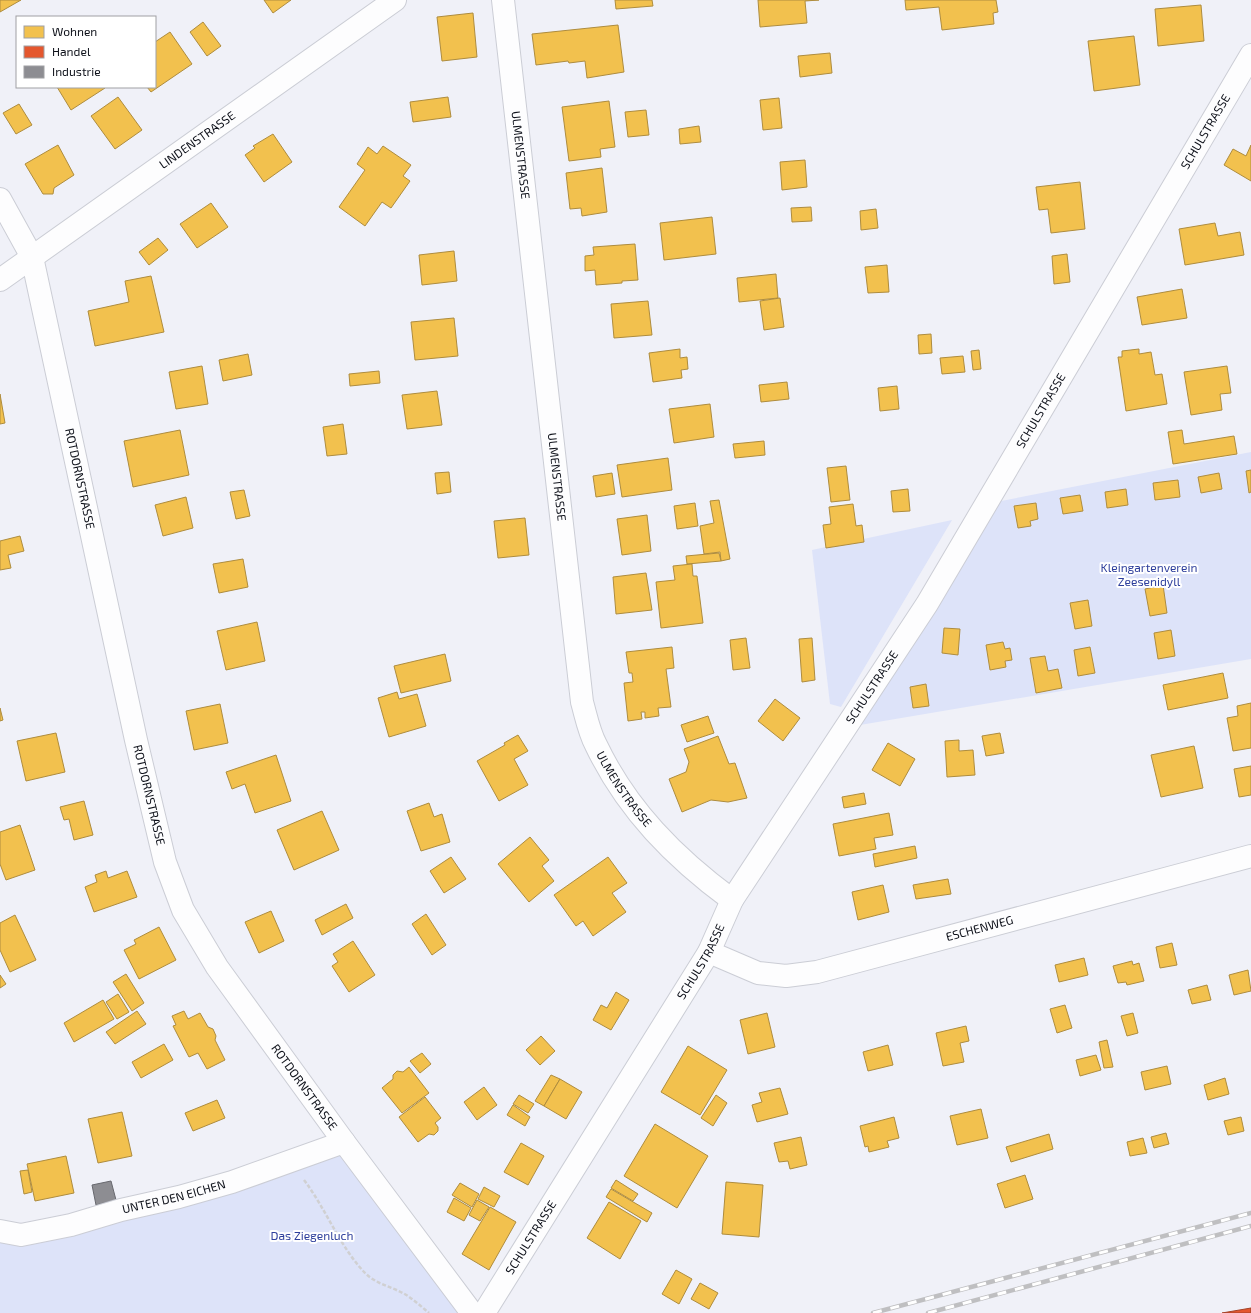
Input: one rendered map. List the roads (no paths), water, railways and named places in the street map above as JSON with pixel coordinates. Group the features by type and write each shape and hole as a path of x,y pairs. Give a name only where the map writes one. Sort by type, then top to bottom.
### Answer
{"street":[{"name":"LINDENSTRASSE","path":"0,280 395,0"},
{"name":"ULMENSTRASSE","path":"503,0 582,702 595,744 630,804 660,838 703,879 732,900"},
{"name":"SCHULSTRASSE","path":"484,1313 709,952 732,900 927,604 1251,55"},
{"name":"ROTDORNSTRASSE","path":"0,199 32,258 135,733 165,862 183,910 217,968 344,1142 472,1313"},
{"name":"ESCHENWEG","path":"709,952 758,973 786,976 817,972 1251,856"},
{"name":"UNTER DEN EICHEN","path":"0,1231 21,1235 71,1225 232,1182 344,1142"}],"railway":[{"path":"873,1313 1251,1213"},
{"path":"928,1313 1251,1226"}],"park label":[{"name":"Kleingartenverein Zeesenidyll","path":"1149,575"},
{"name":"Das Ziegenluch","path":"312,1236"}]}
